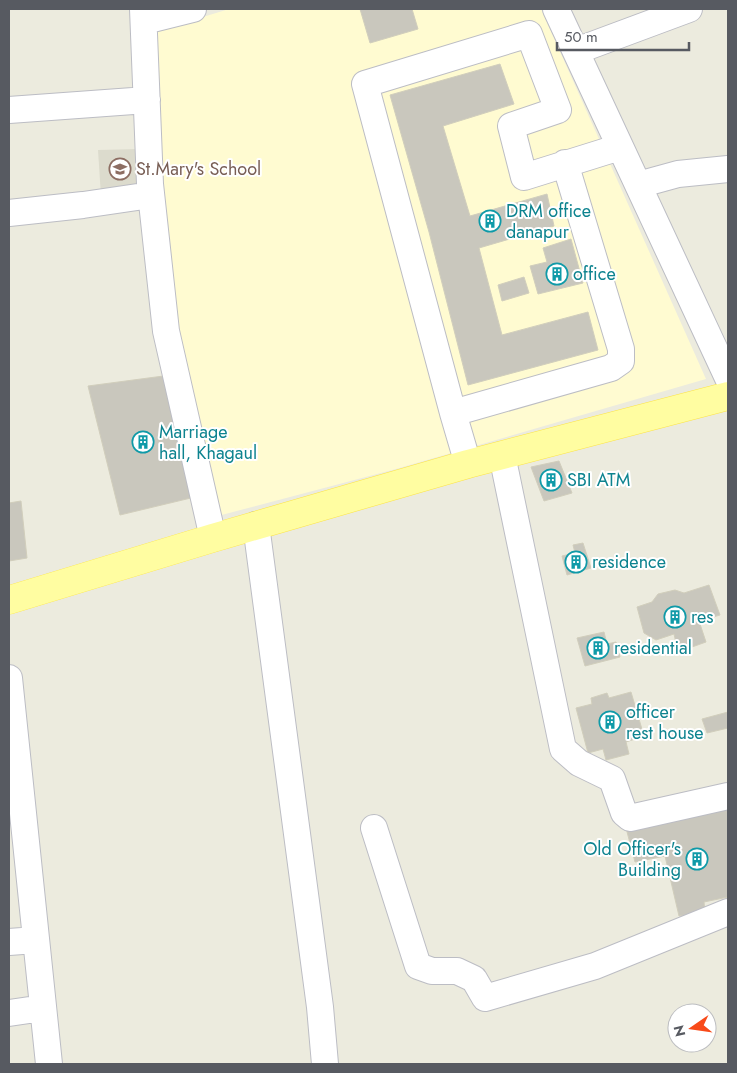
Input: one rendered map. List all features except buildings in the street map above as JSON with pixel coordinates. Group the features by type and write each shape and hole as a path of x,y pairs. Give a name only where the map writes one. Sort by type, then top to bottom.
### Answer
{"main road":[{"path":"9,600 256,525 468,464 728,396"}],"street":[{"path":"193,9 144,15 147,100 151,195 166,331 213,538"},
{"path":"556,9 728,378"},
{"path":"576,51 689,9"},
{"path":"468,464 365,84 529,34 558,110 511,126 524,176 620,147"},
{"path":"9,110 147,100"},
{"path":"453,413 610,368 621,361 621,349 565,163"},
{"path":"638,185 678,174 728,169"},
{"path":"9,214 151,195"},
{"path":"502,455 562,749 579,763 612,778 624,813 630,818 728,796"},
{"path":"256,525 320,1007 325,1064"},
{"path":"9,678 49,1064"},
{"path":"374,828 418,966 432,971 457,971 474,979 485,998 595,966 728,912"},
{"path":"9,942 36,940"},
{"path":"9,1013 42,1008"}],"shaded area":[{"path":"229,9 541,9 706,379 396,469 214,517 173,333 151,33"},
{"name":"St.Mary's School","path":"139,149 142,188 101,196 98,150"}],"place":[{"name":"St.Mary's School","path":"120,169"},
{"name":"DRM office danapur","path":"490,221"},
{"name":"office","path":"557,274"},
{"name":"Marriage hall, Khagaul","path":"143,442"},
{"name":"SBI ATM","path":"551,480"},
{"name":"residence","path":"576,562"},
{"name":"res","path":"675,617"},
{"name":"residential","path":"598,648"},
{"name":"officer rest house","path":"610,722"},
{"name":"Old Officer's Building","path":"697,859"}]}
